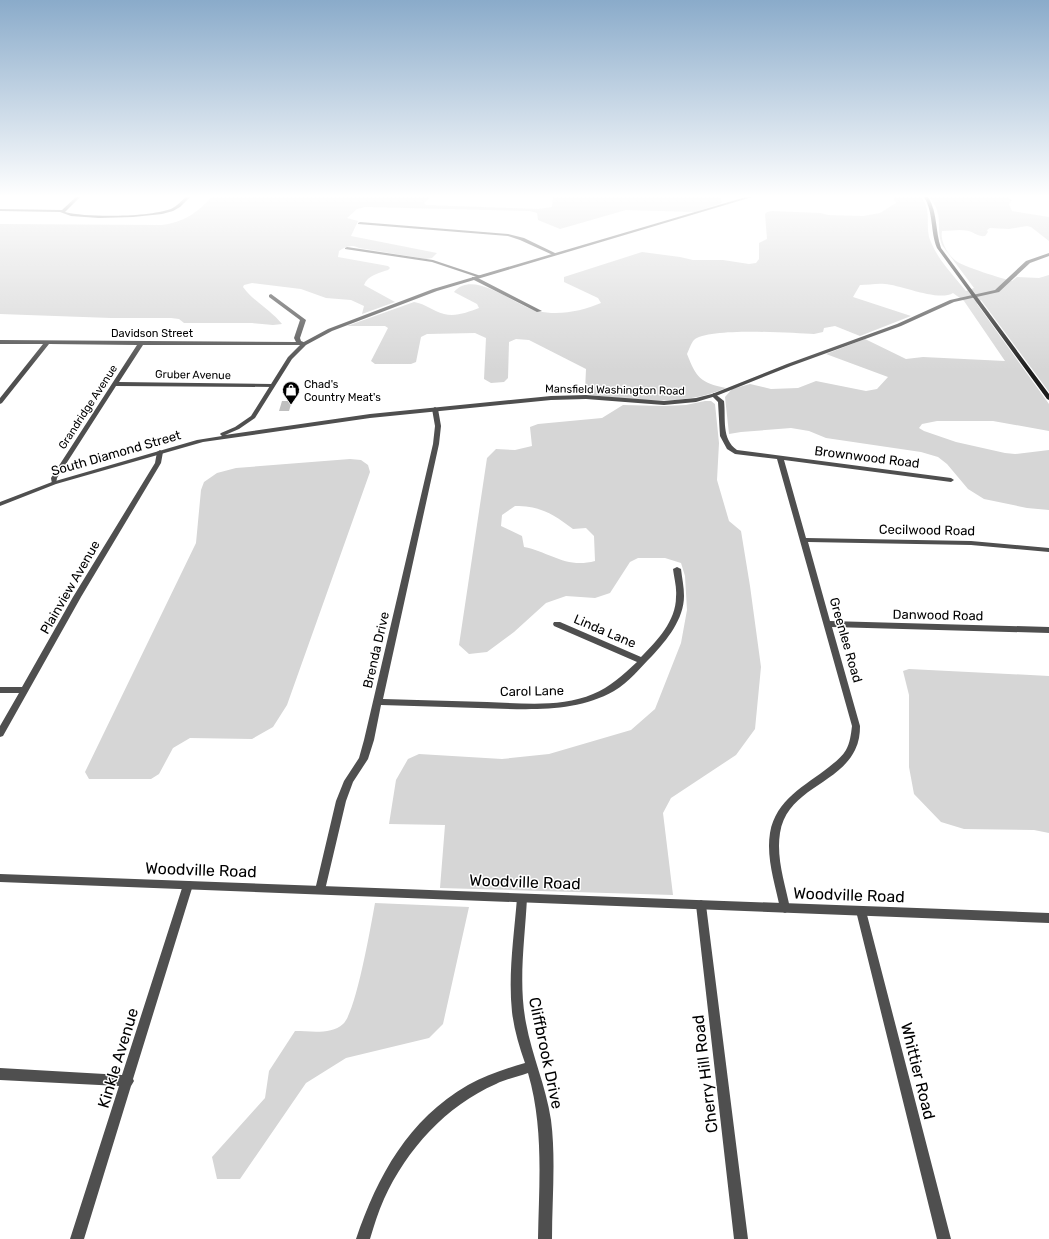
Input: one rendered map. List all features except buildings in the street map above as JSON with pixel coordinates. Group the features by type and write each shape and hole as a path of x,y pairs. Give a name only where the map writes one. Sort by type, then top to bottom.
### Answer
{"main road":[{"path":"945,255 1049,398"}],"street":[{"path":"392,255 433,261 476,277 539,311"},
{"path":"271,296 303,320 297,338 299,342 304,344 330,330 421,295 552,255"},
{"name":"Mansfield Washington Road","path":"199,442 342,420 556,397 586,397 673,402 696,400 714,395 899,325 952,301 997,291 1024,265 1032,260 1047,255"},
{"name":"Davidson Street","path":"0,342 304,344"},
{"path":"0,402 47,343"},
{"name":"Grandridge Avenue","path":"54,483 54,478 141,343"},
{"name":"South Diamond Street","path":"0,504 54,483 199,442 239,427 257,414 286,363 304,344"},
{"name":"Gruber Avenue","path":"114,384 272,386"},
{"path":"714,395 721,401 723,436 725,443 731,450 742,454 780,458"},
{"name":"Brenda Drive","path":"320,890 341,801 349,781 365,754 378,702 436,444 438,426 435,409"},
{"path":"246,422 250,429 257,432"},
{"name":"Plainview Avenue","path":"0,734 85,584 158,463 160,452"},
{"name":"Brownwood Road","path":"780,458 951,480"},
{"name":"Greenlee Road","path":"780,458 827,624 854,712 856,726 855,737 846,757 790,801 782,812 777,824 775,849 785,908"},
{"name":"Cecilwood Road","path":"803,540 971,543 1049,550"},
{"name":"Carol Lane","path":"378,702 552,706 570,704 585,700 612,688 622,682 642,661 664,635 675,618 680,598 677,569"},
{"name":"Linda Lane","path":"557,624 642,661"},
{"name":"Danwood Road","path":"827,624 1049,630"},
{"path":"0,690 25,690"},
{"name":"Woodville Road","path":"0,878 1049,918"},
{"name":"Kinkle Avenue","path":"77,1239 128,1081 188,885"},
{"name":"Cliffbrook Drive","path":"522,898 517,1000 522,1032 543,1107 546,1160 545,1239"},
{"name":"Cherry Hill Road","path":"701,905 741,1239"},
{"name":"Whittier Road","path":"861,911 944,1239"},
{"path":"363,1239 380,1193 392,1170 407,1147 426,1126 459,1098 476,1088 491,1080 532,1066"},
{"path":"0,1074 128,1081"}],"shaded area":[{"path":"0,255 338,255 338,257 388,266 390,268 388,270 371,277 364,285 395,302 362,314 364,306 351,300 326,298 301,289 252,283 244,285 243,287 282,324 184,323 179,319 171,318 111,318 0,314"},
{"path":"401,255 435,255 432,258 426,259"},
{"path":"633,255 663,255 693,260 723,260 749,264 756,263 759,259 759,255 938,255 966,291 974,288 949,255 956,261 974,269 1012,281 1017,277 1039,278 1049,275 1049,392 981,300 977,304 1049,404 1049,431 993,421 937,421 922,424 919,428 956,442 1005,453 1015,454 1049,450 1049,510 1027,508 984,499 968,489 947,464 938,457 921,452 826,438 809,431 791,428 729,434 725,397 732,389 750,384 771,389 798,388 816,381 866,391 877,389 888,377 826,354 865,339 906,359 923,357 1005,361 964,301 953,293 939,296 885,284 860,285 853,297 911,316 860,336 835,326 824,328 823,332 814,334 732,332 702,336 694,340 691,345 687,354 690,362 696,374 700,378 710,384 726,388 693,398 676,400 625,399 591,395 585,391 586,369 529,340 516,339 509,342 508,378 504,382 491,383 484,379 486,338 475,333 427,334 421,337 416,362 411,364 375,364 371,361 388,328 385,326 347,326 414,302 448,315 471,311 479,308 477,304 454,292 462,286 472,284 484,286 538,311 554,313 570,312 601,303 598,298 564,282 564,277"},
{"path":"705,401 711,401 715,404 719,443 717,480 729,521 741,531 761,667 755,729 736,755 671,798 663,813 673,895 440,888 445,825 389,824 396,780 408,759 419,754 502,759 549,754 631,730 655,709 681,643 687,610 685,576 681,563 665,558 638,558 630,562 610,593 595,598 566,596 546,603 514,632 487,652 469,654 459,645 487,458 496,449 515,450 532,446 530,427 538,424 602,418 623,405 686,405","holes":["515,506 540,509 553,515 573,529 586,528 594,536 595,561 575,563 558,559 524,547 522,536 501,526 502,515"]},
{"path":"350,459 361,460 368,465 370,472 287,705 273,727 252,739 190,738 173,748 159,774 151,779 89,779 85,772 196,543 201,490 204,482 217,473 236,468"},
{"path":"909,669 1049,676 1049,833 1034,830 964,829 941,822 914,794 909,767 909,695 903,671"},
{"path":"375,903 469,907 443,1024 429,1038 346,1058 306,1083 240,1179 217,1179 212,1157 265,1098 269,1071 295,1031 320,1032 333,1030 343,1024 348,1017 358,987"}],"place":[{"name":"Chad's Country Meat's","path":"291,405"}]}
